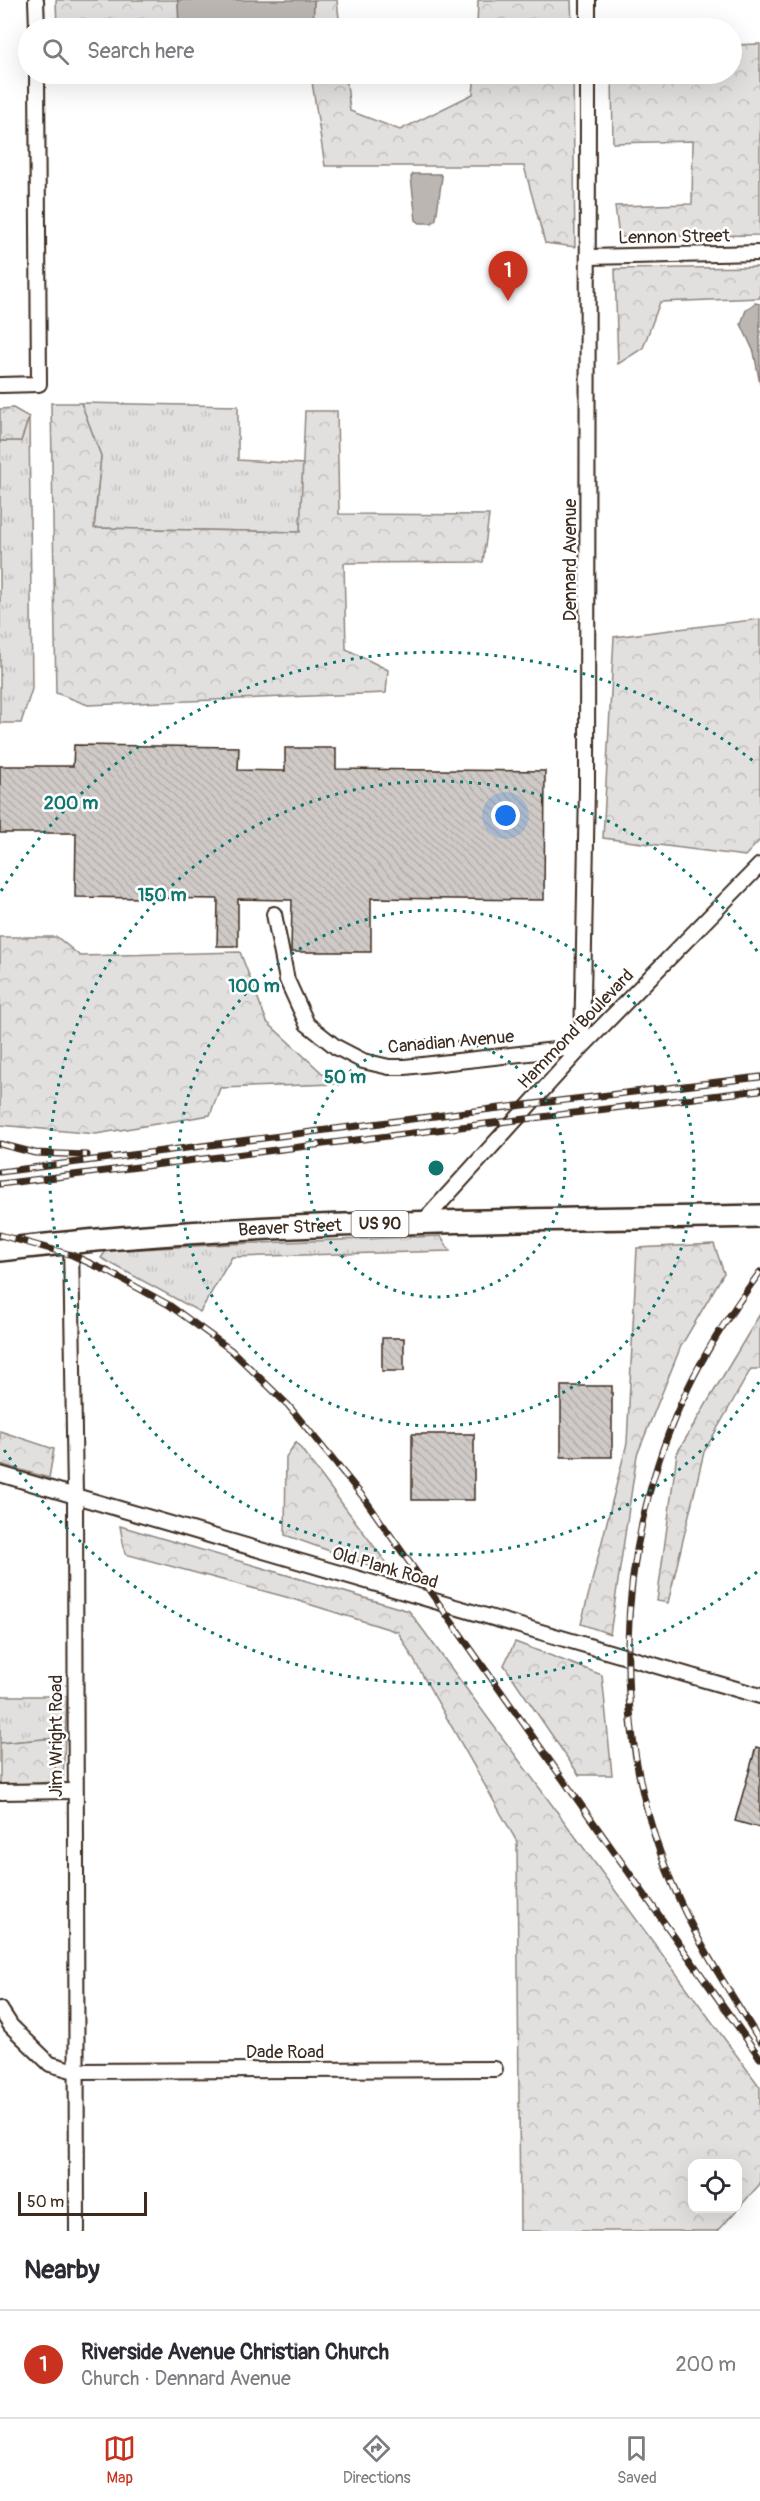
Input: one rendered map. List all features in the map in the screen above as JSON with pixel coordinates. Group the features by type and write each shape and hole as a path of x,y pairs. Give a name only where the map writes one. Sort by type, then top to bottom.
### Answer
{"main road":[{"name":"Beaver Street","path":"0,1250 71,1242 247,1229 760,1216"}],"street":[{"path":"36,0 36,18"},
{"path":"588,0 588,18"},
{"path":"0,385 39,384 37,84"},
{"name":"Dennard Avenue","path":"582,1047 587,789 588,84"},
{"name":"Lennon Street","path":"589,257 760,253"},
{"name":"Hammond Boulevard","path":"422,1223 582,1047 760,865"},
{"name":"Canadian Avenue","path":"274,914 287,980 307,1024 336,1047 363,1061 389,1067 405,1067 582,1047"},
{"name":"Jim Wright Road","path":"71,1242 75,1495 76,2231"},
{"name":"Old Plank Road","path":"0,1474 760,1696"},
{"path":"0,1792 74,1791"},
{"name":"Dade Road","path":"0,2009 5,2026 50,2064 75,2071 495,2069"}],"green space":[{"path":"56,0 178,0 179,18 57,18"},
{"path":"314,0 337,0 339,18 313,18"},
{"path":"478,0 571,0 572,18 477,18"},
{"path":"760,44 760,235 619,237 615,206 692,204 693,141 613,143 612,84 742,84 742,45"},
{"path":"312,84 347,84 350,111 400,130 473,94 474,84 573,84 575,247 545,243 524,166 325,166"},
{"path":"760,267 760,298 660,302 643,348 618,364 615,269"},
{"path":"51,403 81,403 101,456 94,528 300,532 305,411 337,411 339,514 489,515 483,562 344,563 346,649 388,670 386,693 88,705 56,693"},
{"path":"81,403 238,406 238,460 303,464 301,532 94,528 101,456"},
{"path":"13,408 29,417 21,441 0,441 0,409"},
{"path":"29,417 32,689 21,723 0,723 0,441 21,441"},
{"path":"760,619 760,840 745,856 603,838 614,637"},
{"path":"0,937 57,937 80,956 240,952 267,1022 334,1084 220,1088 210,1115 96,1134 0,1125"},
{"path":"441,1236 450,1251 232,1257 200,1312 101,1258 106,1251"},
{"path":"714,1244 724,1273 681,1346 637,1455 610,1634 581,1624 627,1443 637,1248"},
{"path":"760,1314 760,1369 751,1369 704,1452 668,1603 657,1601 677,1453"},
{"path":"0,1431 54,1449 49,1478 0,1464"},
{"path":"296,1442 385,1561 380,1569 285,1535 286,1457"},
{"path":"120,1526 409,1611 760,2087 760,2184 742,2204 742,2159 688,2159 688,2213 734,2213 718,2231 520,2231 517,1842 398,1632 286,1597 125,1554"},
{"path":"515,1642 602,1675 612,1775 579,1775 504,1665"},
{"path":"0,1696 67,1696 63,1780 55,1782 55,1738 0,1743"},
{"path":"55,1738 55,1782 0,1785 0,1743"}],"shaded area":[{"path":"178,0 314,0 313,18 179,18"},
{"path":"413,174 440,174 442,177 436,219 432,223 420,223 416,220 411,177"},
{"path":"755,303 760,304 760,384 754,352 741,324 746,310"}],"building":[{"path":"74,745 239,747 238,770 285,771 285,748 336,748 336,769 545,771 544,900 371,898 371,952 291,952 292,900 238,899 238,946 217,946 218,899 75,897 76,833 0,833 0,766 73,766"},
{"path":"382,1338 404,1338 404,1371 382,1371"},
{"path":"561,1386 612,1386 612,1457 561,1457"},
{"path":"412,1434 474,1434 474,1500 412,1500"},
{"path":"756,1747 760,1748 760,1828 735,1821"}],"railway":[{"path":"0,1172 760,1077"},
{"path":"0,1184 760,1090"},
{"path":"0,1144 35,1153 87,1155"},
{"path":"0,1235 72,1255 109,1272 169,1305 231,1350 288,1405 364,1498 760,2058"},
{"path":"760,1272 704,1357 688,1388 663,1449 645,1512 633,1577 628,1643 630,1709 639,1774 655,1838 679,1899 697,1936 760,2041"}],"place":[{"name":"Riverside Avenue Christian Church","path":"508,301"}]}
